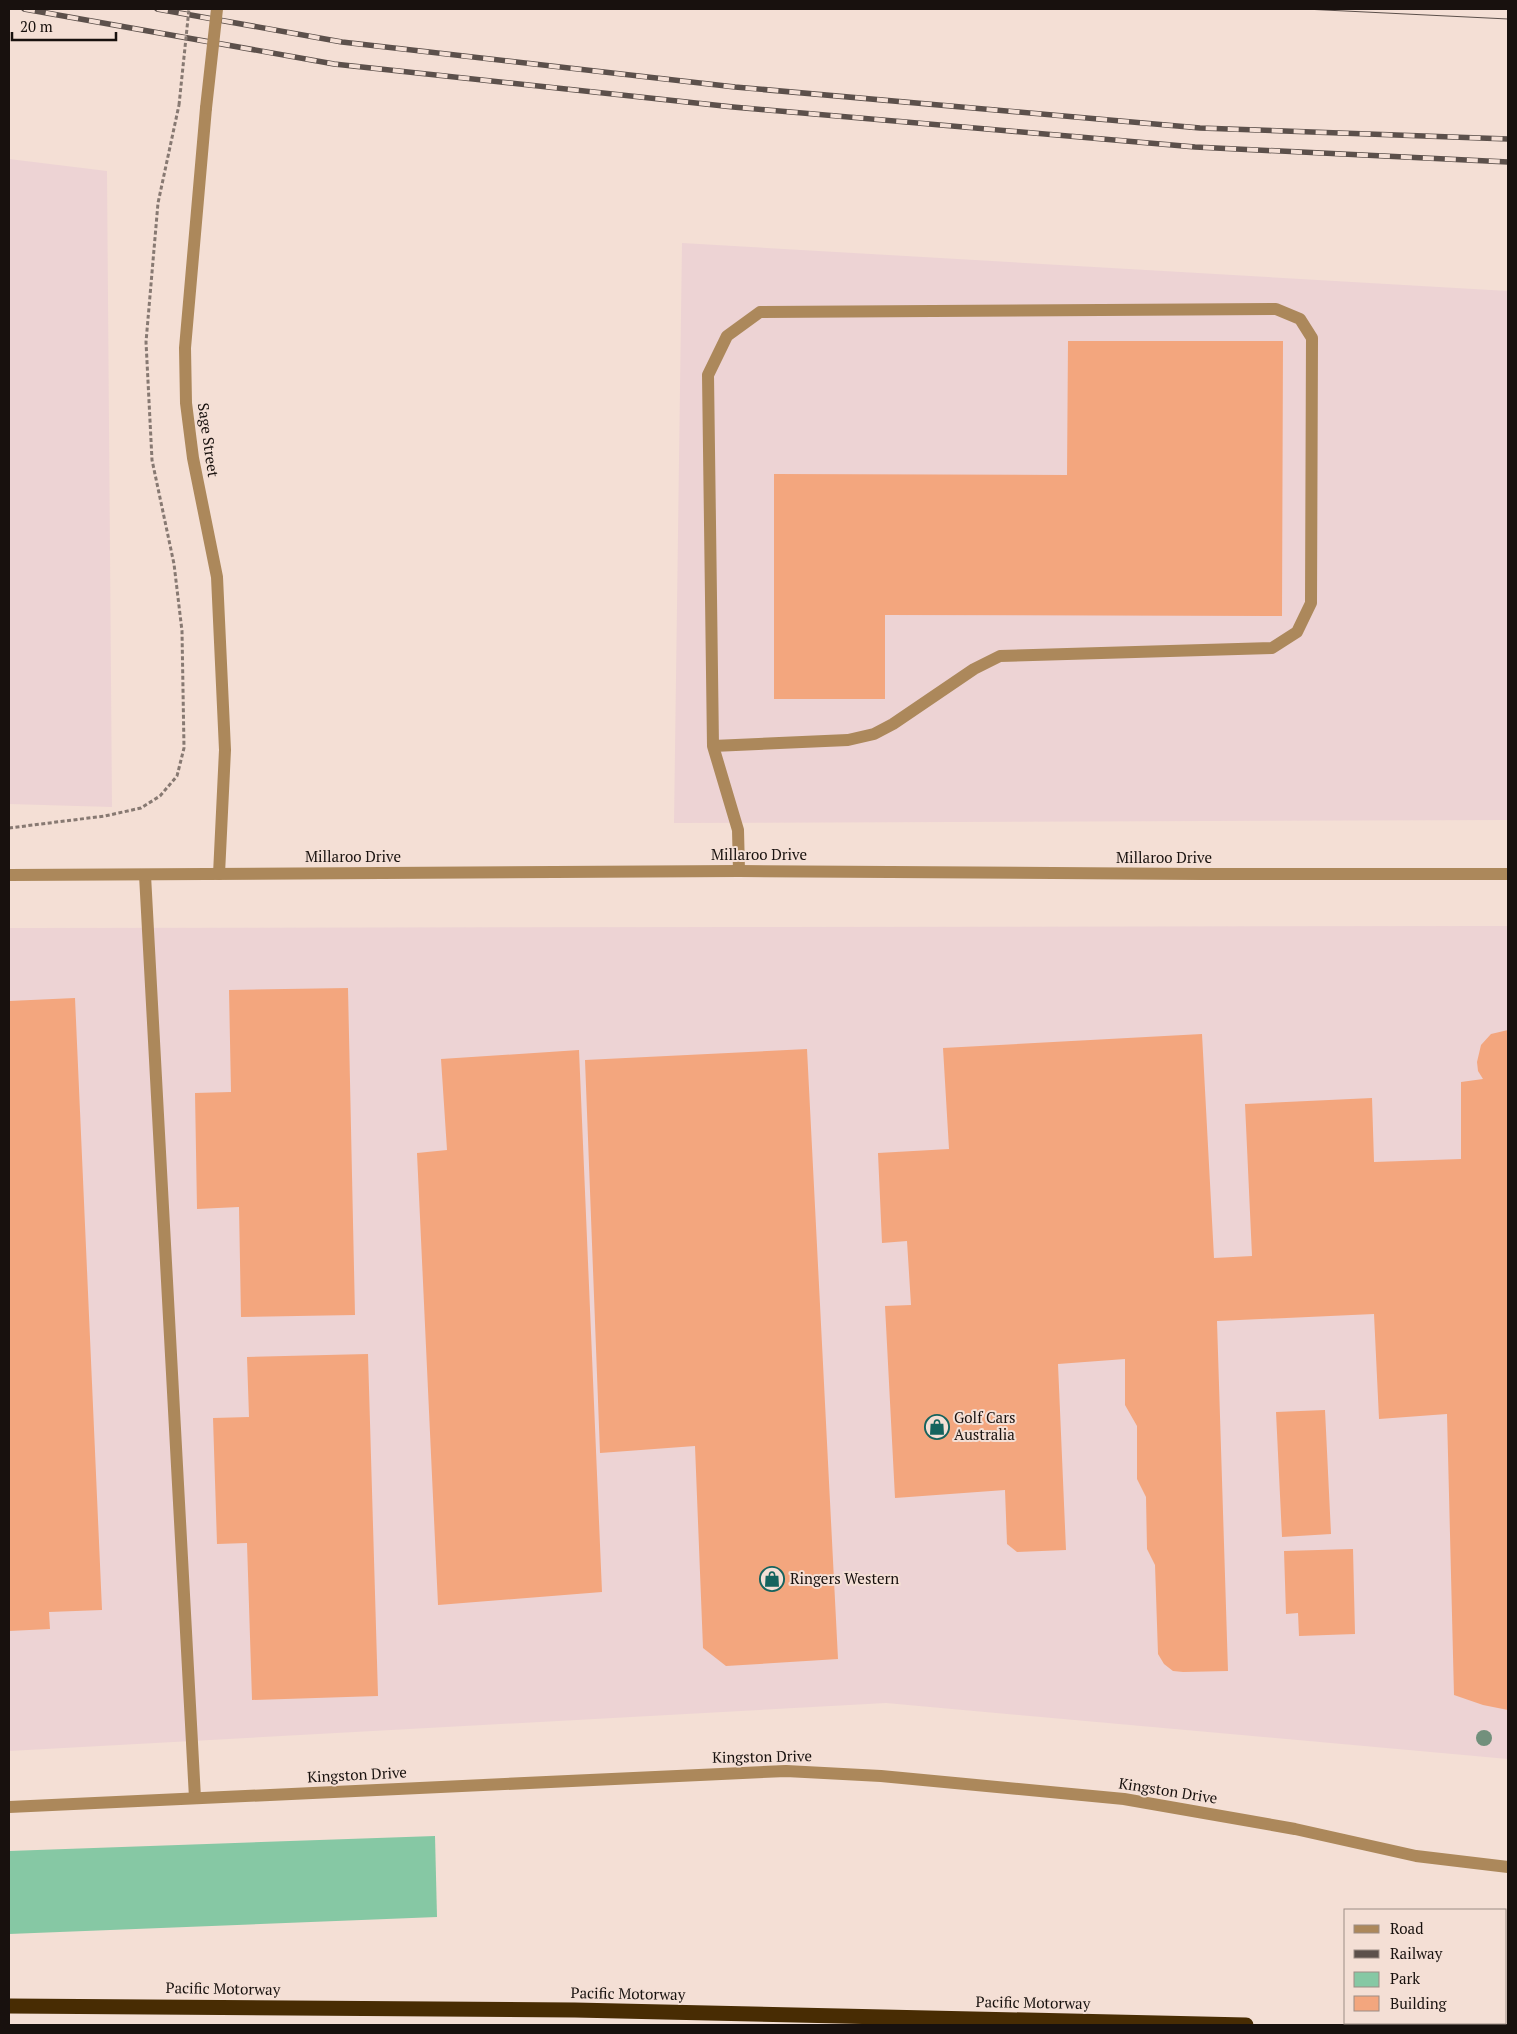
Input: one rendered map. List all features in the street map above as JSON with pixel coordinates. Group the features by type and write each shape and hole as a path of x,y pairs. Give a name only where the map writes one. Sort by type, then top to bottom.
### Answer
{"highway":[{"name":"Pacific Motorway","path":"9,2006 584,2010 1246,2025"}],"street":[{"name":"Sage Street","path":"217,9 206,108 185,348 186,403 193,458 217,577 225,750 218,874"},
{"path":"713,746 848,740 874,734 900,719 974,668 1000,656 1272,648 1297,632 1311,603 1312,338 1300,319 1276,309 760,312 727,336 708,376 713,746 738,830 739,871"},
{"name":"Millaroo Drive","path":"9,875 739,871 1508,874"},
{"path":"145,875 195,1798"},
{"name":"Kingston Drive","path":"9,1807 786,1771 881,1776 1124,1799 1295,1829 1416,1856 1508,1867"}],"path":[{"path":"9,828 106,816 140,808 160,796 177,776 184,748 182,631 174,564 152,460 146,342 158,203 179,105 189,9"}],"shaded area":[{"path":"9,159 107,171 112,807 9,804"},
{"path":"682,243 1508,291 1508,820 674,823"},
{"path":"1508,926 1508,1759 886,1703 9,1751 9,928"}],"green space":[{"path":"435,1836 437,1917 9,1934 9,1851"}],"building":[{"path":"1068,341 1283,341 1282,616 885,615 885,699 774,699 774,474 1067,475"},
{"path":"348,988 355,1315 241,1317 239,1207 197,1209 195,1093 231,1092 229,990"},
{"path":"75,998 102,1610 49,1612 50,1629 9,1631 9,1001"},
{"path":"1508,1030 1508,1710 1483,1705 1454,1695 1447,1414 1379,1419 1374,1314 1217,1321 1228,1671 1173,1671 1164,1664 1158,1654 1155,1565 1147,1549 1146,1497 1137,1479 1137,1426 1125,1405 1125,1359 1058,1364 1066,1550 1017,1552 1007,1544 1005,1490 895,1498 885,1306 911,1305 907,1241 882,1243 878,1153 949,1149 943,1048 1202,1034 1214,1258 1252,1256 1245,1104 1372,1098 1374,1162 1461,1159 1461,1082 1483,1079 1478,1071 1477,1062 1481,1045 1491,1034"},
{"path":"807,1049 838,1659 726,1666 703,1648 695,1446 600,1453 585,1060"},
{"path":"579,1050 602,1592 438,1605 417,1153 447,1150 441,1059"},
{"path":"368,1354 378,1696 252,1700 247,1543 217,1544 213,1418 249,1417 247,1357"},
{"path":"1325,1410 1331,1534 1282,1537 1276,1412"},
{"path":"1353,1549 1355,1634 1299,1636 1298,1613 1286,1614 1284,1551"}],"tram line":[{"path":"1304,9 1508,19"}],"railway":[{"path":"24,9 334,64 733,107 1195,147 1508,162"},
{"path":"157,9 342,42 735,87 1200,128 1508,139"}],"place":[{"name":"Golf Cars Australia","path":"937,1427"},
{"name":"Ringers Western","path":"772,1579"}]}
